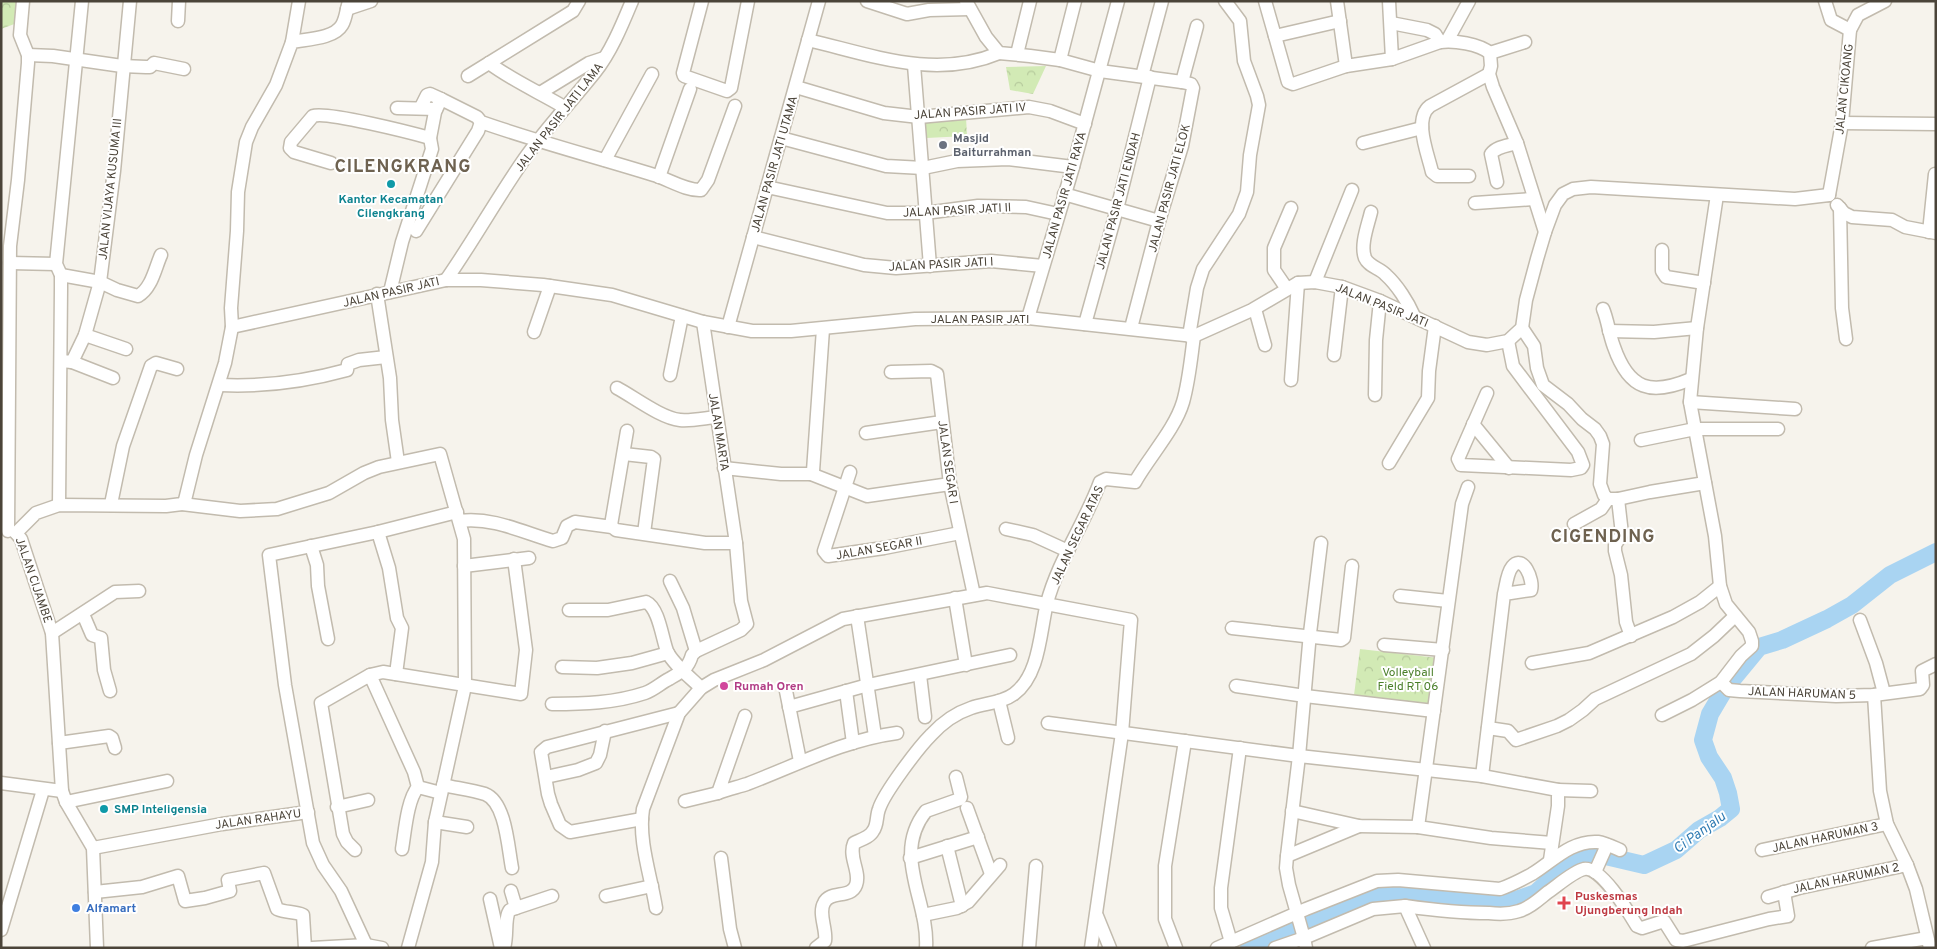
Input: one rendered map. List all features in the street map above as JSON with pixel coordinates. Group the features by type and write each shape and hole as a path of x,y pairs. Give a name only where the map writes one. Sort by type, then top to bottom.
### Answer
{"street":[{"path":"8,531 10,263 28,54 20,35 23,1"},
{"path":"59,505 67,361 58,269 82,1"},
{"name":"JALAN VIJAYA KUSUMA III","path":"67,361 84,335 100,282 114,170 122,66 130,1"},
{"path":"178,20 179,1"},
{"path":"182,504 185,500 196,454 226,363 232,327 231,299 241,163 252,127 276,85 292,42 299,1"},
{"path":"292,42 327,35 339,30 344,22 348,5 371,1"},
{"path":"468,76 573,12 579,1"},
{"name":"JALAN PASIR JATI LAMA","path":"446,280 464,255 504,190 538,142 564,107 596,71 620,30 632,1"},
{"path":"702,1 683,73 684,76 727,91 731,88 748,1"},
{"name":"JALAN PASIR JATI UTAMA","path":"728,327 820,1"},
{"path":"1060,60 1075,1"},
{"name":"JALAN PASIR JATI RAYA","path":"1028,318 1073,167 1118,1"},
{"name":"JALAN PASIR JATI ENDAH","path":"1085,324 1117,209 1162,1"},
{"path":"1192,336 1197,288 1203,269 1239,214 1247,192 1250,155 1259,105 1244,61 1240,22 1225,1"},
{"path":"1265,1 1288,82 1293,84 1346,66 1392,59 1443,41 1485,49 1490,53 1492,66 1489,74 1424,111 1422,128 1432,172 1437,176 1469,176"},
{"path":"1337,1 1346,66"},
{"path":"1389,1 1392,59"},
{"path":"1443,41 1469,1"},
{"path":"1825,1 1831,20 1850,30"},
{"name":"JALAN CIKOANG","path":"1829,195 1842,123 1850,30 1858,15 1885,1"},
{"path":"875,2 907,14 929,6 968,5 986,37 999,53"},
{"path":"1017,54 1028,2"},
{"path":"1275,36 1340,21"},
{"path":"1391,23 1427,30 1443,41"},
{"path":"808,40 914,65 947,65 981,60 999,53 1017,54 1060,60 1100,71 1182,82 1197,26"},
{"path":"1490,53 1525,42"},
{"path":"28,54 76,58 122,66 148,67 154,62 184,69"},
{"path":"540,93 589,63 604,58"},
{"path":"489,64 522,85 564,107"},
{"path":"914,65 930,266"},
{"path":"604,160 652,74"},
{"path":"1489,74 1517,143 1528,176 1533,199 1545,232"},
{"name":"JALAN PASIR JATI ELOK","path":"1130,328 1159,221 1182,146 1193,91 1191,84 1182,82"},
{"name":"JALAN PASIR JATI IV","path":"796,87 884,113 919,116 1029,107 1050,110 1085,124"},
{"path":"659,176 690,89"},
{"path":"397,108 421,107 430,94 438,104 477,116 480,122 478,131 416,231"},
{"path":"390,292 402,242 432,149 430,138 438,104"},
{"path":"480,122 538,142 659,176 694,190 701,190 708,180 735,106"},
{"path":"331,163 294,152 290,148 292,142 310,118 317,114 360,121 430,138"},
{"path":"1842,123 1936,124"},
{"path":"1363,143 1422,128"},
{"path":"781,138 886,166 923,168 957,161 1008,159 1073,167"},
{"path":"1496,182 1492,151 1517,143"},
{"path":"1487,393 1458,459 1462,466 1572,470 1581,468 1583,465 1578,452 1514,366 1508,341 1522,328 1526,300 1545,232 1563,194 1574,189 1591,187 1795,199 1829,195 1840,208 1852,217 1892,220 1905,227 1933,233 1935,174"},
{"name":"JALAN PASIR JATI II","path":"767,187 887,212 925,213 978,206 1026,206 1058,214"},
{"path":"1315,282 1352,190"},
{"path":"1064,194 1159,221"},
{"path":"1662,716 1724,685 1741,656 1752,646 1749,632 1726,604 1720,586 1715,536 1690,402 1697,328 1717,195"},
{"path":"1476,203 1533,199"},
{"path":"1291,208 1274,248 1274,270 1293,286 1291,380"},
{"path":"1840,208 1842,308 1846,339"},
{"path":"1371,212 1364,244 1365,257 1373,266 1388,277 1414,316"},
{"name":"JALAN PASIR JATI I","path":"753,237 864,265 896,268 991,261 1043,266"},
{"path":"1662,250 1662,271 1666,277 1704,283"},
{"path":"10,263 58,269 138,296 144,292 149,284 161,255"},
{"name":"JALAN PASIR JATI","path":"232,327 446,280 481,280 550,286 612,295 703,322 752,331 823,329 915,319 1028,318 1192,336 1255,309 1293,286 1315,282 1342,287 1414,316 1468,342 1487,345 1508,341"},
{"path":"534,332 550,286"},
{"path":"1334,355 1342,287"},
{"path":"377,294 390,378 394,438 398,462"},
{"path":"1375,395 1376,340 1380,302"},
{"path":"1255,309 1265,345"},
{"path":"1603,309 1614,348 1623,366 1634,381 1641,386 1651,388 1692,379"},
{"path":"670,375 682,316"},
{"name":"JALAN MARTA","path":"696,651 742,630 747,624 741,602 736,543 703,322"},
{"path":"1389,463 1428,398 1429,371 1435,326"},
{"path":"1522,328 1534,346 1537,368 1543,385 1568,404 1600,436 1603,444 1600,484 1604,495 1613,499"},
{"path":"1609,331 1654,332 1697,328"},
{"path":"811,474 814,471 823,329"},
{"path":"84,335 126,349"},
{"name":"JALAN SEGAR ATAS","path":"816,948 825,941 822,908 824,902 830,897 851,892 858,881 852,852 854,843 873,832 879,809 894,784 930,735 950,718 970,708 999,701 1015,694 1028,678 1039,649 1047,603 1068,551 1100,482 1106,479 1135,482 1166,434 1182,403 1191,363 1192,336"},
{"path":"220,385 304,380 348,370 348,364 359,360 386,357"},
{"path":"67,361 113,378"},
{"path":"111,504 123,446 151,366 156,363 177,369"},
{"name":"JALAN SEGAR I","path":"891,372 931,370 937,374 950,484 974,595"},
{"path":"617,388 641,401 646,406 674,418 681,420 716,417"},
{"path":"1690,402 1795,409"},
{"path":"866,433 942,422"},
{"path":"1473,424 1509,468"},
{"path":"1641,440 1695,429 1778,429"},
{"path":"612,527 627,430"},
{"name":"JALAN CIJAMBE","path":"97,948 93,848 64,796 52,633 21,540 8,531 36,513 59,505 166,506 182,504 240,511 277,509 329,493 364,473 398,462 440,454 458,516"},
{"path":"624,454 654,459 644,533"},
{"path":"724,468 781,474 811,474 867,496 950,484"},
{"name":"JALAN SEGAR II","path":"850,472 824,551 828,556 884,548 960,533"},
{"path":"1574,524 1601,509 1613,499 1705,483"},
{"path":"1418,827 1462,504 1468,487"},
{"path":"1613,499 1622,534 1614,545 1614,551 1630,636"},
{"path":"409,948 432,862 435,822 465,686 464,539 458,516"},
{"path":"308,812 285,685 269,555 458,516 489,521 531,534 560,539 567,526 575,522 705,543 736,543"},
{"path":"1006,529 1033,535 1068,551"},
{"path":"378,532 389,568 397,618 402,628 396,674"},
{"path":"1302,930 1288,876 1287,856 1321,543"},
{"path":"311,546 317,565 318,586 328,639"},
{"path":"464,566 529,558"},
{"path":"355,850 347,842 343,834 320,704 370,675 383,672 519,695 522,692 526,650 514,559"},
{"path":"1232,628 1310,635 1341,640 1344,638 1352,566"},
{"path":"552,704 576,704 615,700 647,692 684,671 696,651 683,608 670,582"},
{"path":"1532,663 1586,654 1630,636 1700,602 1720,586"},
{"path":"52,633 118,591 139,591"},
{"path":"656,908 644,846 643,809 679,713 701,688 714,680 764,660 843,619 986,593 1131,620 1122,733 1091,948"},
{"path":"1482,776 1504,594"},
{"path":"1400,596 1448,601"},
{"path":"955,598 966,665"},
{"path":"568,610 608,610 646,602 650,604 660,624 668,653 701,688"},
{"path":"83,614 92,635 102,638 104,670 110,691"},
{"path":"857,616 875,736"},
{"path":"1488,728 1508,731 1516,740 1557,726 1583,710 1596,698 1691,654 1735,616"},
{"path":"1860,620 1876,663 1879,694 1880,792 1887,824 1908,865 1916,889 1928,943 1872,948"},
{"path":"1384,645 1443,650"},
{"path":"562,667 606,666 632,663 668,653"},
{"path":"789,707 868,685 1010,655"},
{"name":"JALAN HARUMAN 5","path":"1724,685 1836,696 1879,694 1923,688 1922,671 1936,664"},
{"path":"370,675 414,772 418,787"},
{"path":"920,675 925,717"},
{"path":"1236,686 1434,711"},
{"path":"786,690 800,761"},
{"path":"846,691 853,743"},
{"path":"999,701 1008,738"},
{"path":"642,819 570,832 560,825 548,794 541,752 547,747 679,713"},
{"path":"718,792 745,716"},
{"path":"1048,723 1299,756 1482,776 1558,790 1591,791"},
{"path":"546,777 578,770 596,763 600,755 605,731"},
{"path":"684,801 746,784 800,761 853,743 875,736 897,733"},
{"path":"59,743 109,736 112,738 115,748"},
{"path":"1176,948 1165,919 1165,866 1185,741"},
{"path":"1231,942 1221,908 1221,888 1240,748"},
{"path":"926,948 926,937 910,858 911,843 924,813 930,809 958,800 961,797 956,777"},
{"path":"1,783 43,790 64,796 167,782"},
{"path":"418,787 490,797 500,810 512,868"},
{"path":"402,849 408,813 414,792 418,787"},
{"path":"1,930 43,790"},
{"path":"1550,860 1558,806 1558,790"},
{"path":"337,807 368,800"},
{"path":"967,808 991,874"},
{"path":"1292,811 1359,826 1418,827 1491,838 1552,843"},
{"name":"JALAN RAHAYU","path":"93,848 222,824 308,812 313,843 366,945"},
{"path":"435,822 467,828"},
{"name":"JALAN HARUMAN 3","path":"1762,850 1887,824"},
{"path":"1287,856 1359,826"},
{"path":"910,858 978,837"},
{"path":"1275,948 1377,881 1398,880 1500,889 1534,873 1558,854 1586,843 1599,842 1605,849 1620,850"},
{"path":"947,846 962,906"},
{"path":"1217,948 1231,942 1302,930 1373,909 1405,906 1458,913 1502,914 1520,911 1583,869 1597,869 1605,849"},
{"path":"721,858 730,929 735,948"},
{"path":"922,915 962,906 968,902 1000,865"},
{"name":"JALAN HARUMAN 2","path":"1768,896 1908,865"},
{"path":"1029,948 1036,866"},
{"name":"JALAN HARUMAN 2","path":"1597,869 1637,926 1642,928 1664,922 1677,944 1769,919 1788,916 1784,892"},
{"path":"95,892 142,887 178,876 185,901 230,891 228,880 264,873 277,909 294,911 303,915 305,948"},
{"path":"606,896 652,886"},
{"path":"511,891 516,908"},
{"path":"503,948 507,936 507,914 516,908 552,896"},
{"path":"490,899 503,948"},
{"path":"1405,906 1424,948"},
{"path":"1096,913 1110,948"},
{"path":"312,948 366,945 382,948"}],"green space":[{"path":"1,1 20,1 25,20 1,29"},
{"path":"1046,66 1033,94 1010,90 1006,67"},
{"path":"966,117 967,136 926,138 926,118"},
{"name":"Volleyball Field RT 06","path":"1360,649 1438,658 1429,706 1354,695"}],"waterway":[{"name":"Ci Panjalu","path":"1249,948 1384,892 1484,901 1516,900 1536,893 1569,863 1597,854 1644,865 1676,850 1699,830 1731,809 1723,778 1709,757 1703,740 1710,714 1726,687 1759,647 1782,640 1827,619 1852,605 1890,575 1936,552"}],"place":[{"name":"Masjid Baiturrahman","path":"943,145"},
{"name":"Kantor Kecamatan Cilengkrang","path":"391,184"},
{"name":"Rumah Oren","path":"724,686"},
{"name":"SMP Inteligensia","path":"104,809"},
{"name":"Puskesmas Ujungberung Indah","path":"1564,903"},
{"name":"Alfamart","path":"76,908"}],"district":[{"name":"CILENGKRANG","path":"403,166"},
{"name":"CIGENDING","path":"1603,536"}]}
